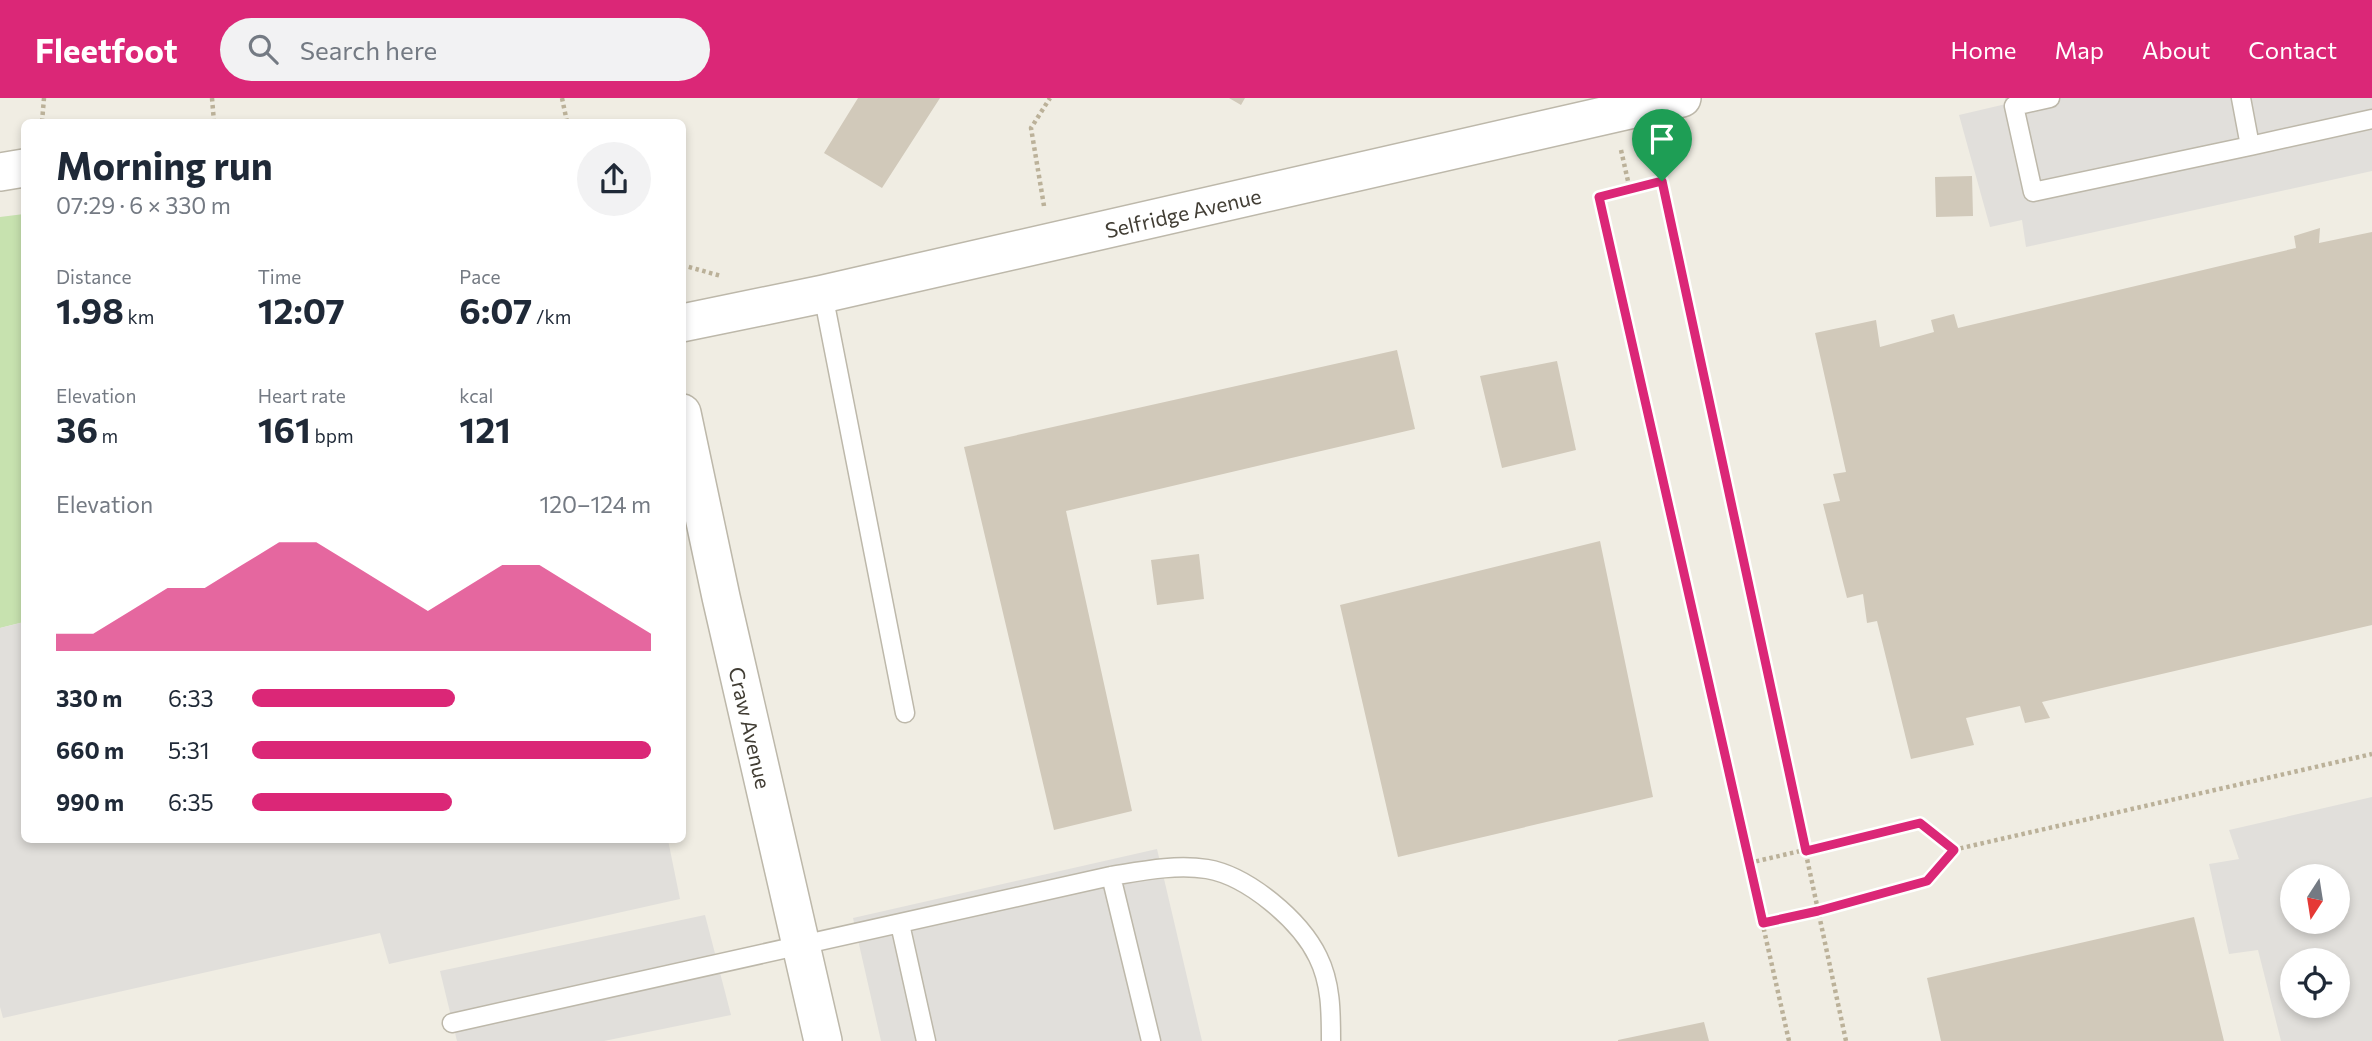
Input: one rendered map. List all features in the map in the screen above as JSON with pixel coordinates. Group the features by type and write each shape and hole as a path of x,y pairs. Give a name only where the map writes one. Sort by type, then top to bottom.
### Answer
{"street":[{"name":"Selfridge Avenue","path":"686,322 823,294 1595,109 1682,98"},
{"path":"0,172 21,168"},
{"name":"Craw Avenue","path":"686,432 823,1041"}],"lane":[{"path":"2050,98 2014,106 2033,192 2372,119"},
{"path":"2241,98 2250,146"},
{"path":"823,294 905,713"},
{"path":"452,1023 1111,876 1177,867 1209,870 1244,882 1296,924 1318,957 1331,999 1331,1041"},
{"path":"1111,876 1151,1041"},
{"path":"900,925 926,1041"}],"path":[{"path":"42,119 44,98"},
{"path":"212,98 214,119"},
{"path":"562,98 566,119"},
{"path":"1046,213 1031,128 1050,98"},
{"path":"1789,1041 1599,197 1662,181 1846,1041"},
{"path":"1763,923 1927,881 1954,850 2372,754"},
{"path":"1749,863 1920,823 1954,850"}],"green space":[{"path":"21,214 21,623 0,628 0,217"}],"shaded area":[{"path":"2005,98 2372,98 2372,171 2026,247 2022,220 1990,227 1959,115 2006,104"},
{"path":"21,623 21,843 669,843 680,899 389,964 380,933 3,1018 0,1007 0,628"},
{"path":"2372,797 2372,1041 2281,1041 2258,950 2229,954 2209,864 2239,859 2229,830"},
{"path":"1157,849 1202,1041 881,1041 853,918"},
{"path":"705,915 731,1015 604,1041 457,1041 440,971"}],"building":[{"path":"858,98 940,98 882,188 824,153"},
{"path":"1229,98 1245,98 1241,105"},
{"path":"1972,176 1973,216 1936,217 1935,177"},
{"path":"2320,228 2319,243 2372,232 2372,625 2042,702 2050,718 2025,723 2020,706 1966,718 1974,745 1911,759 1877,621 1867,623 1863,594 1847,598 1823,504 1840,501 1833,474 1846,472 1815,333 1876,320 1880,347 1934,332 1931,320 1954,314 1958,328 2296,248 2294,236"},
{"path":"1397,350 1415,429 1066,511 1132,811 1054,830 964,447"},
{"path":"1557,361 1576,450 1502,468 1480,376"},
{"path":"1600,541 1653,797 1398,857 1340,605"},
{"path":"1199,554 1204,599 1157,605 1151,560"},
{"path":"2194,917 2224,1041 1941,1041 1927,978"},
{"path":"1704,1022 1709,1041 1618,1041 1618,1040"}],"route":[{"path":"1662,181 1806,851 1920,823 1954,850 1927,881 1763,923 1599,197 1662,181"}]}
